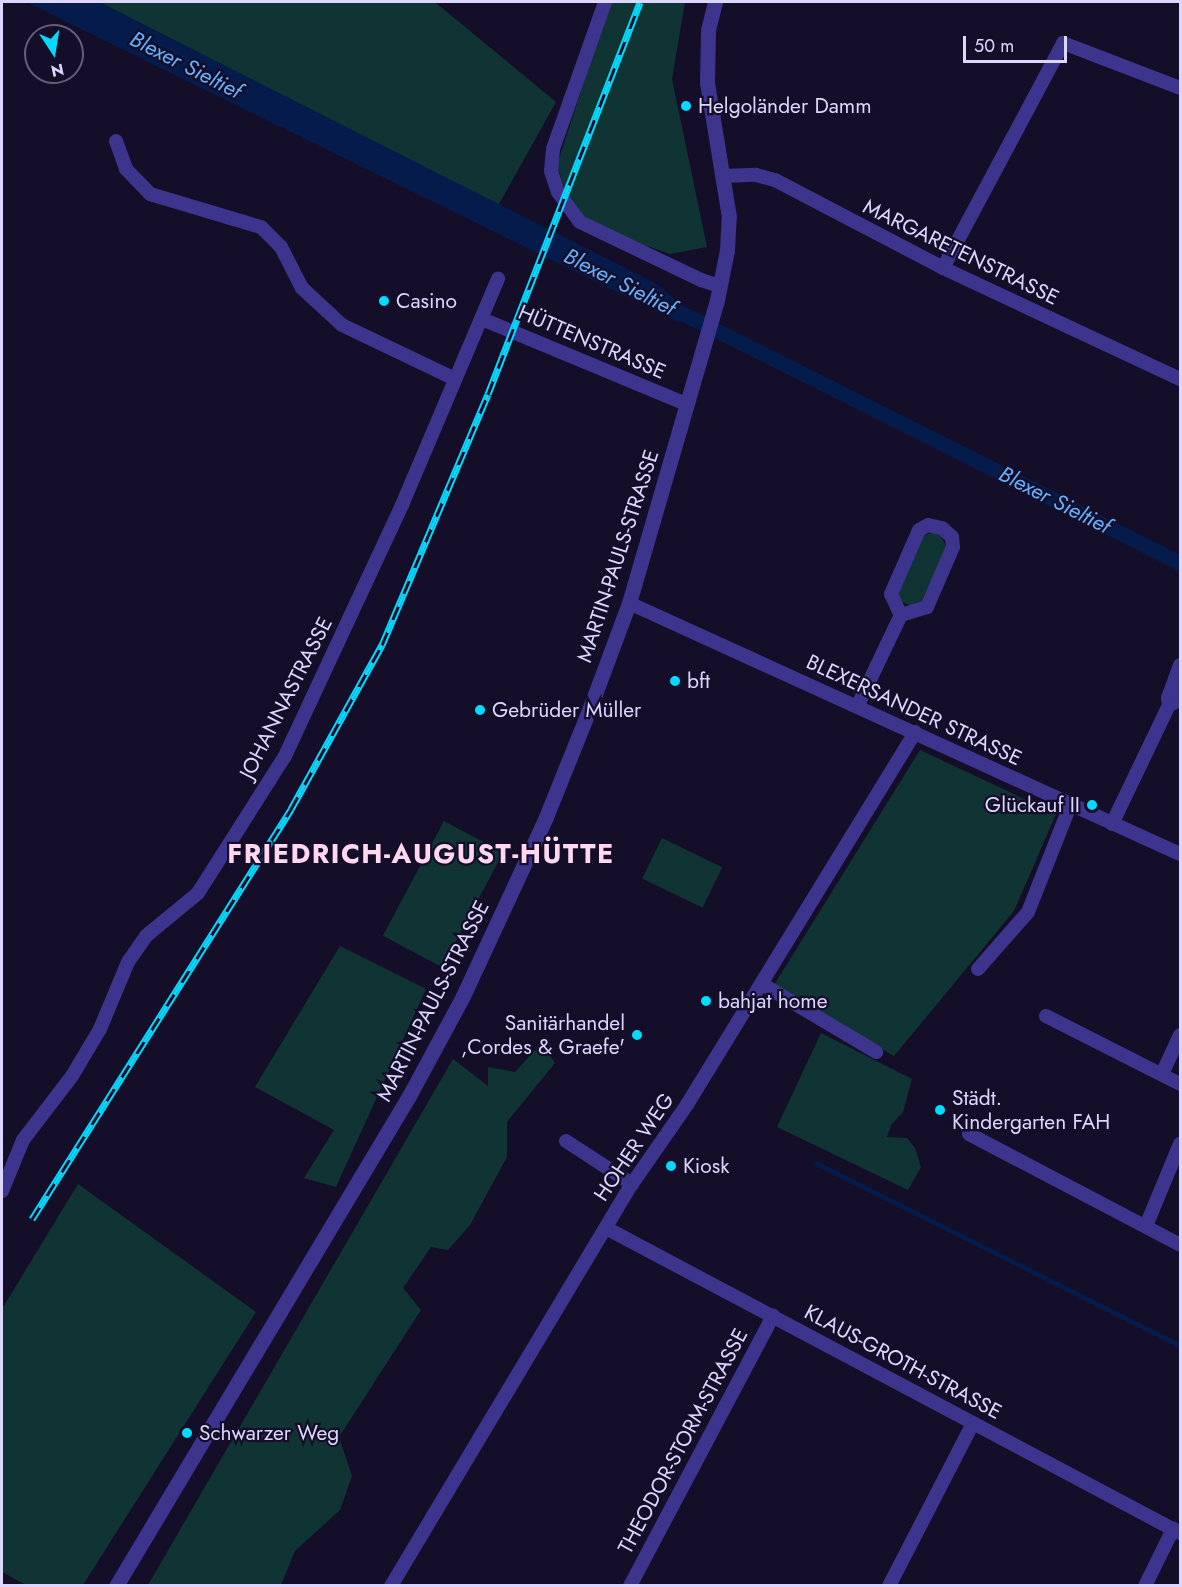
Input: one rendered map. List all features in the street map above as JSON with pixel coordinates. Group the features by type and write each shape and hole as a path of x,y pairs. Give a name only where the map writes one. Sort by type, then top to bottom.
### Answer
{"street":[{"path":"605,2 553,149 551,171 558,192 580,222 719,293"},
{"name":"MARTIN-PAULS-STRASSE","path":"116,1586 341,1215 463,996 546,817 629,603 719,293 729,217 707,83 708,30 715,2"},
{"path":"943,268 1062,43 1180,88"},
{"path":"116,141 126,169 150,194 261,226 281,247 302,288 342,324 455,379"},
{"name":"MARGARETENSTRASSE","path":"723,176 756,175 775,180 943,268 1180,379"},
{"name":"JOHANNASTRASSE","path":"2,1191 23,1140 72,1076 100,1029 128,962 146,936 198,893 285,756 402,505 498,279"},
{"name":"HÜTTENSTRASSE","path":"482,319 686,404"},
{"path":"858,705 901,615 927,607 953,547 952,537 942,528 928,525 919,530 891,594 901,615"},
{"name":"BLEXERSANDER STRASSE","path":"629,603 858,705 1070,806 1180,854"},
{"path":"1112,824 1169,705 1168,698 1180,665"},
{"path":"1169,705 1178,701 1180,694"},
{"name":"HOHER WEG","path":"396,1584 632,1184 688,1104 915,732"},
{"path":"978,969 1028,912 1070,806"},
{"path":"762,984 876,1052"},
{"path":"1046,1016 1180,1084"},
{"path":"1162,1074 1180,1035"},
{"path":"969,1134 1180,1245"},
{"path":"566,1141 632,1184"},
{"path":"1146,1226 1180,1144"},
{"name":"KLAUS-GROTH-STRASSE","path":"606,1228 1177,1531"},
{"name":"THEODOR-STORM-STRASSE","path":"630,1586 773,1316"},
{"path":"889,1586 974,1422"},
{"path":"1145,1586 1177,1531"}],"green space":[{"path":"99,2 435,2 556,102 498,206"},
{"path":"610,2 685,2 672,79 707,247 670,254 613,234 572,212 557,165"},
{"path":"933,532 940,533 946,547 920,605 911,606 902,602 898,595 923,536"},
{"path":"920,750 1056,814 1014,911 894,1056 774,985"},
{"path":"444,821 503,852 442,967 383,936"},
{"path":"662,838 722,867 702,908 642,878"},
{"path":"340,946 426,989 336,1187 304,1178 334,1130 255,1087"},
{"path":"821,1033 912,1079 903,1112 891,1125 887,1137 907,1138 915,1148 921,1167 908,1190 777,1127"},
{"path":"541,1044 555,1063 507,1122 507,1157 470,1225 448,1250 431,1247 403,1288 421,1310 339,1437 352,1476 340,1510 295,1551 281,1585 148,1585 453,1059 488,1086 488,1067 515,1072"},
{"path":"78,1184 256,1312 83,1585 26,1585 2,1572 2,1309"}],"water":[{"path":"26,2 99,2 657,284 684,307 680,323 84,30 84,24 71,24"}],"waterway":[{"name":"Blexer Sieltief","path":"666,305 1180,563"},
{"path":"816,1163 1180,1345"}],"railway":[{"path":"32,1219 291,809 382,645 488,394 640,2"}],"place":[{"name":"Helgoländer Damm","path":"686,106"},
{"name":"Casino","path":"384,301"},
{"name":"bft","path":"675,681"},
{"name":"Gebrüder Müller","path":"480,710"},
{"name":"Glückauf II","path":"1092,805"},
{"name":"bahjat home","path":"706,1001"},
{"name":"Sanitärhandel ,Cordes & Graefe'","path":"637,1035"},
{"name":"Städt. Kindergarten FAH","path":"940,1110"},
{"name":"Kiosk","path":"671,1166"},
{"name":"Schwarzer Weg","path":"187,1433"}],"district":[{"name":"FRIEDRICH-AUGUST-HÜTTE","path":"421,854"}]}
